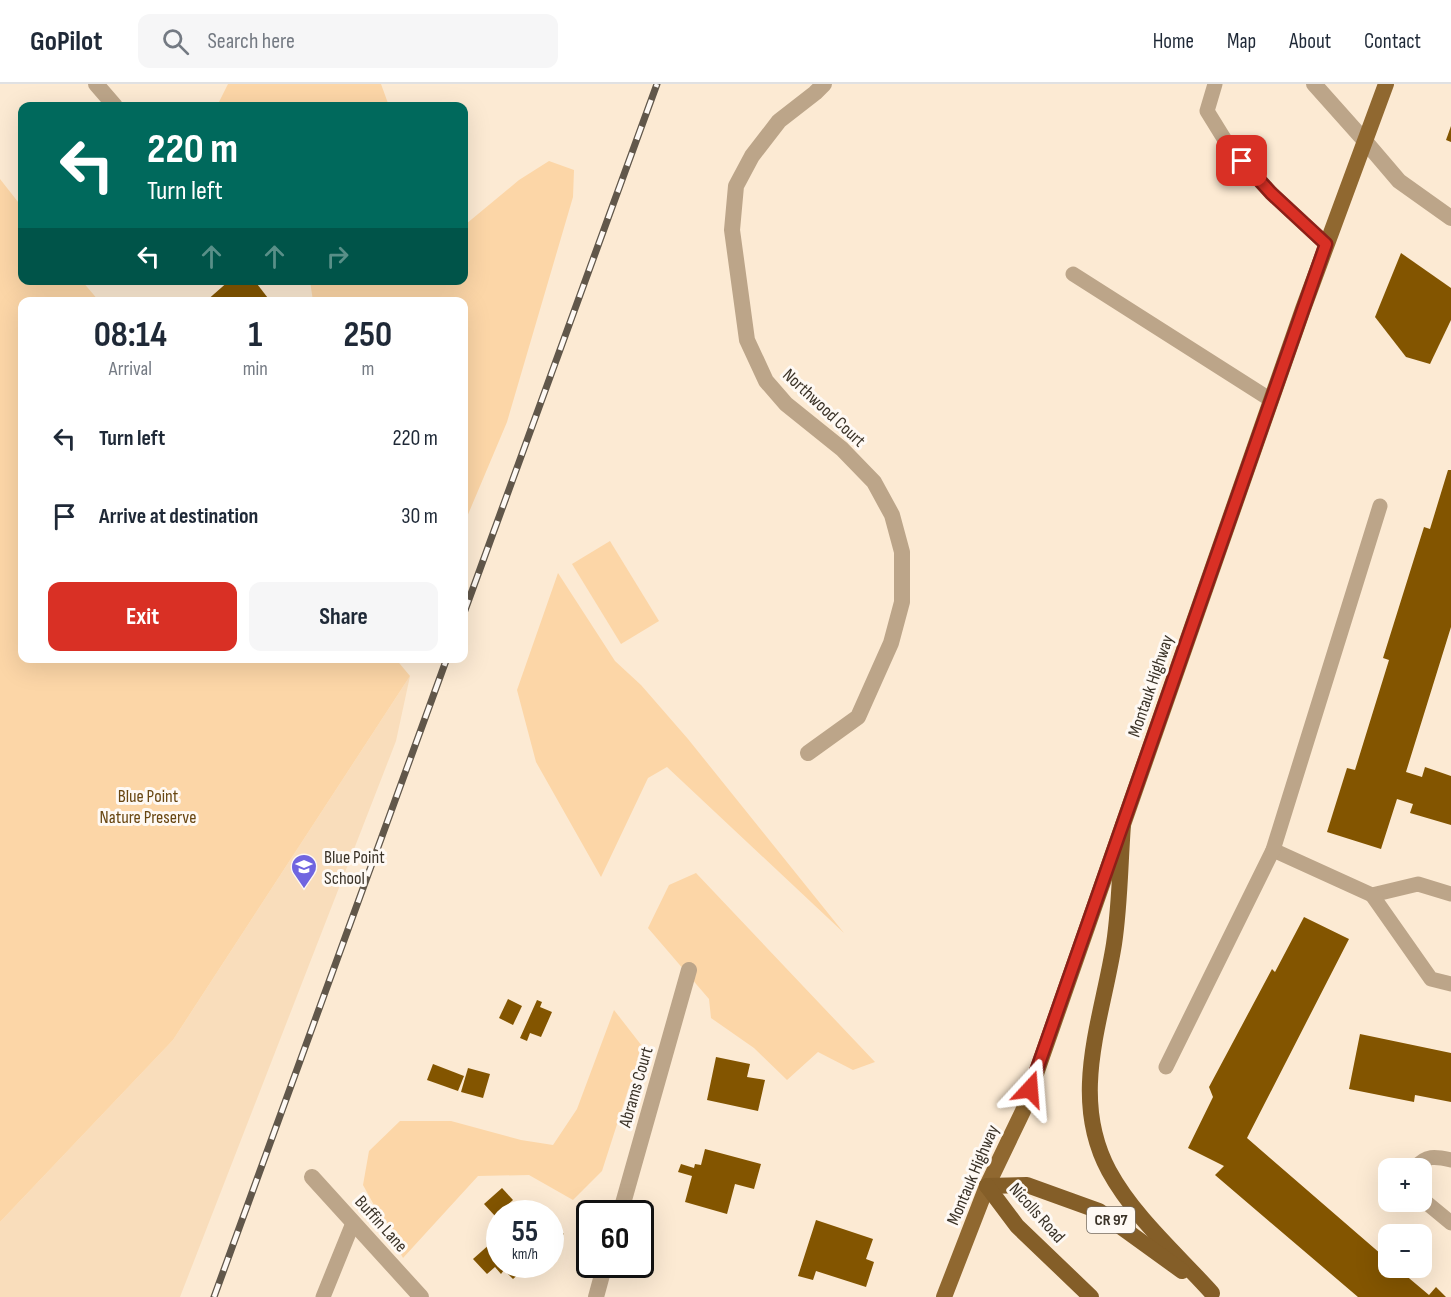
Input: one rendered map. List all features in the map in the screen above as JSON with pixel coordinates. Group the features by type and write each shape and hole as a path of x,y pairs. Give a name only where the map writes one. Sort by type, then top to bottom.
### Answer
{"highway":[{"path":"1123,825 1114,943 1095,1035 1088,1092 1095,1135 1109,1170 1131,1205 1215,1295"},
{"name":"Nicolls Road","path":"987,1186 1027,1185 1100,1211 1215,1295"},
{"name":"Nicolls Road","path":"987,1186 1017,1226 1091,1297"}],"main road":[{"name":"Montauk Highway","path":"944,1297 987,1186 1023,1111 1326,244 1386,84"}],"street":[{"path":"96,84 112,102"},
{"name":"Northwood Court","path":"808,753 858,717 891,643 902,602 902,552 892,515 874,482 842,449 786,404 766,381 747,340 732,230 736,186 752,156 779,121 816,93 824,84"},
{"path":"1314,84 1399,181 1451,218"},
{"name":"Abrams Court","path":"624,1200 689,970"},
{"name":"Buffin Lane","path":"312,1177 421,1297"},
{"path":"596,1297 601,1278"}],"lane":[{"path":"1215,84 1207,111 1228,145 1271,193 1326,244"},
{"path":"1072,274 1271,400"},
{"path":"1166,1067 1272,850 1380,506"},
{"path":"1272,850 1372,895 1431,979 1451,984"},
{"path":"1372,895 1418,884 1451,894"},
{"path":"1428,1158 1437,1156 1451,1160"},
{"path":"1432,1207 1451,1223"},
{"path":"323,1297 353,1222"}],"shaded area":[{"name":"Blue Point School","path":"410,676 396,741 180,1297 0,1297 0,1222 173,1040"}],"green space":[{"path":"228,84 381,84 388,102 219,102"},
{"path":"549,161 574,170 573,197 507,422 468,515 468,297 312,297 311,285 468,285 468,222 519,180"},
{"name":"Blue Point Nature Preserve","path":"0,179 18,202 18,285 85,285 96,297 18,297 18,663 399,663 410,676 173,1040 0,1222"},
{"path":"610,541 659,621 621,644 572,564"},
{"path":"558,573 615,661 641,685 688,739 844,933 667,767 648,778 601,877 536,762 517,690"},
{"path":"696,873 875,1062 853,1070 818,1052 787,1080 754,1048 711,1018 709,999 648,928 669,885"},
{"path":"614,1010 649,1055 629,1087 602,1171 573,1200 529,1175 478,1176 403,1258 363,1185 369,1151 400,1121 451,1121 521,1140 553,1145 577,1109"}],"building":[{"path":"1451,126 1451,142 1446,140"},
{"path":"1401,253 1451,288 1451,320 1430,364 1406,357 1375,317"},
{"path":"224,285 258,285 267,297 211,297"},
{"path":"1448,470 1451,470 1451,627 1406,772 1422,777 1425,767 1451,776 1451,825 1410,813 1413,804 1397,799 1381,849 1327,832 1347,768 1355,770 1389,660 1383,658 1424,527 1430,529"},
{"path":"1304,917 1349,939 1247,1138 1378,1251 1378,1278 1409,1278 1429,1295 1436,1287 1446,1297 1358,1297 1215,1175 1224,1166 1188,1148 1213,1097 1209,1087 1272,969 1275,972"},
{"path":"508,999 522,1006 513,1025 499,1018"},
{"path":"537,1000 542,1002 540,1007 552,1012 541,1037 530,1033 527,1041 520,1038"},
{"path":"1360,1034 1451,1053 1451,1102 1415,1095 1414,1102 1349,1089"},
{"path":"716,1057 750,1064 747,1077 765,1080 758,1111 707,1100"},
{"path":"433,1064 464,1076 458,1091 427,1080"},
{"path":"468,1068 490,1074 483,1098 461,1092"},
{"path":"705,1149 761,1164 754,1189 735,1184 727,1214 685,1202 692,1176 678,1172 681,1164 694,1168 695,1164 701,1165"},
{"path":"502,1188 513,1200 488,1200"},
{"path":"816,1220 873,1239 866,1259 874,1262 866,1287 816,1271 813,1280 798,1276"},
{"path":"486,1247 486,1273 473,1259"}],"railway":[{"path":"468,602 657,84"},
{"path":"214,1297 445,663"}],"place":[{"name":"Blue Point School","path":"304,890"}],"route":[{"path":"1030,1089 1326,244 1271,193 1242,161"}]}
